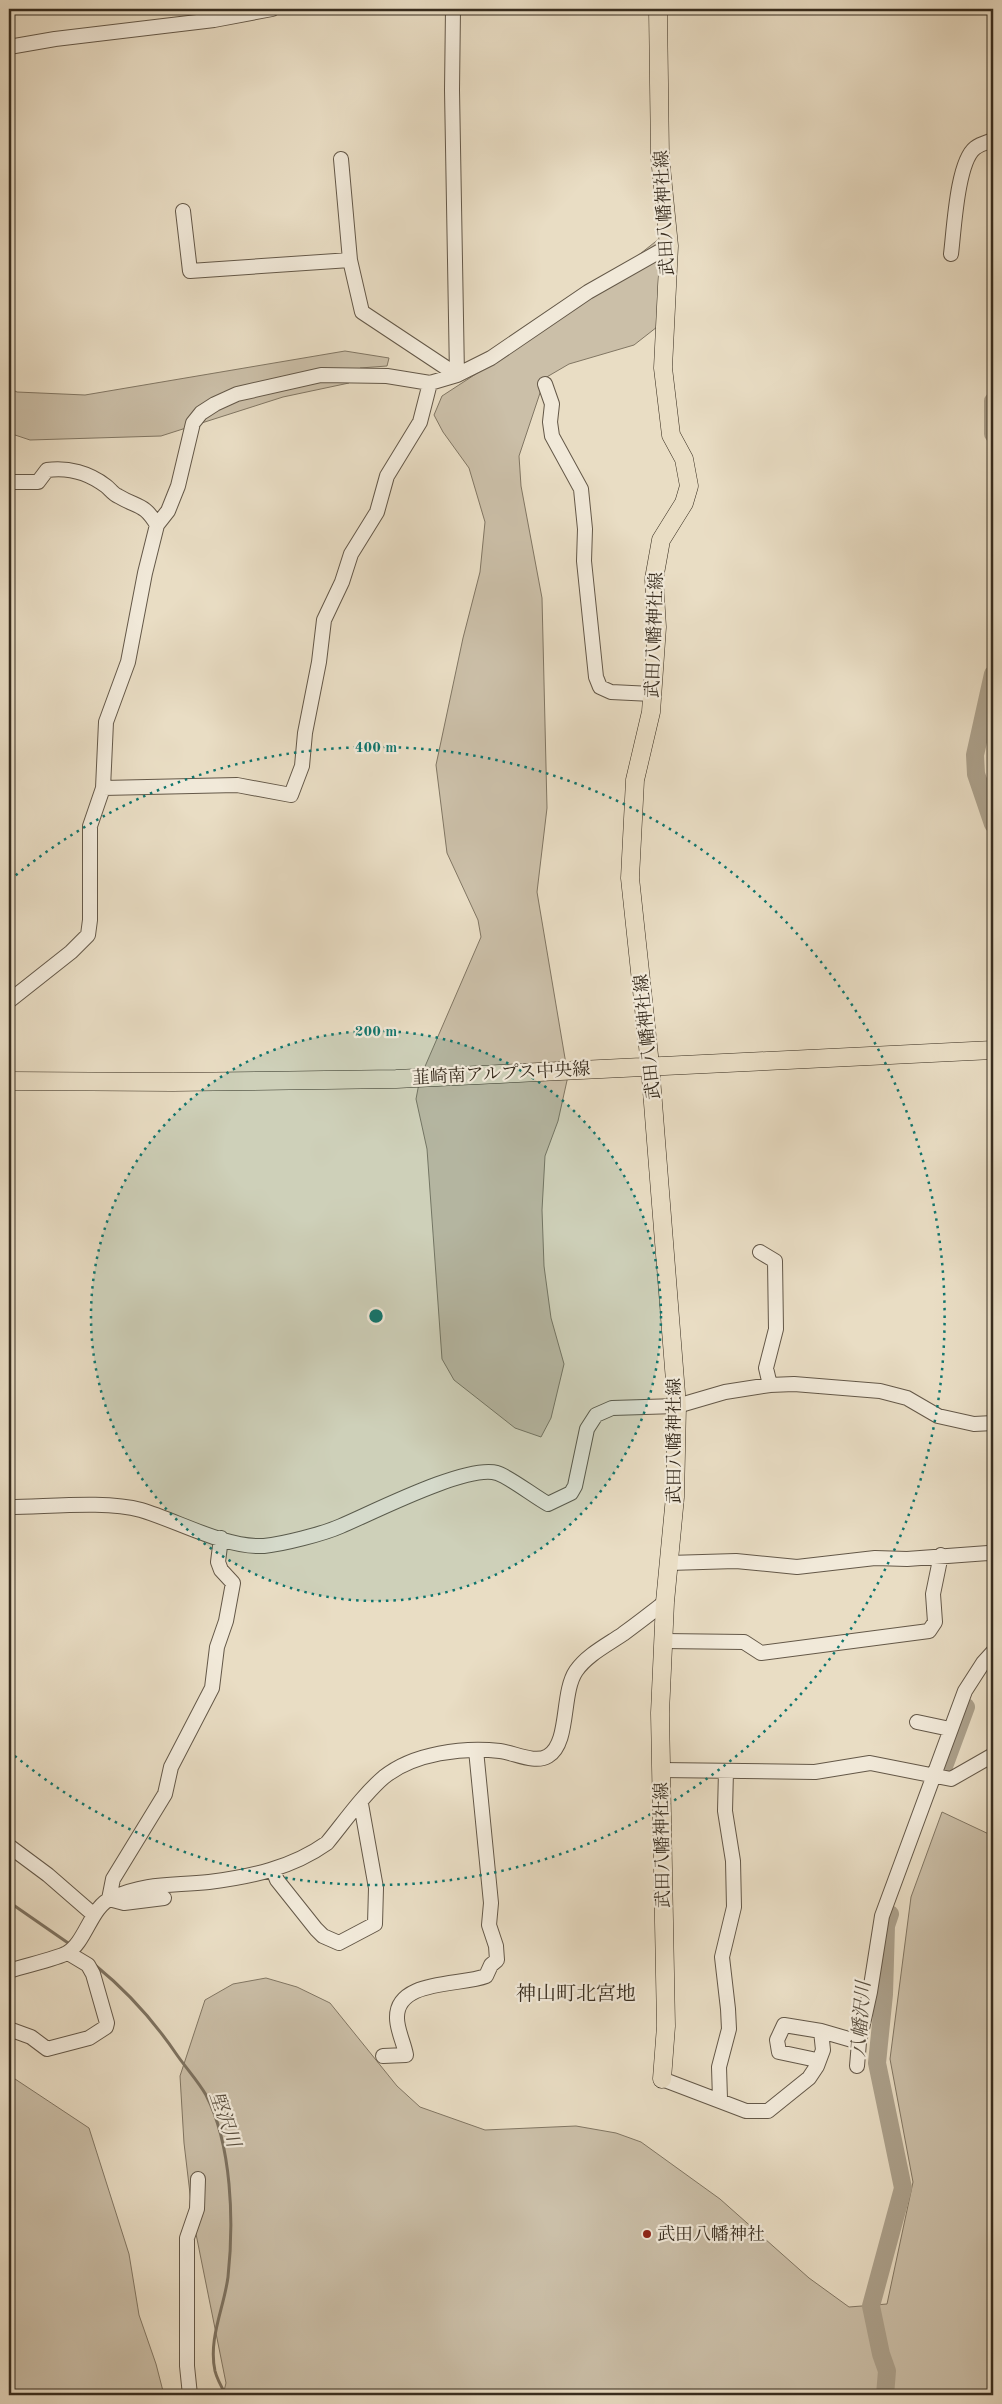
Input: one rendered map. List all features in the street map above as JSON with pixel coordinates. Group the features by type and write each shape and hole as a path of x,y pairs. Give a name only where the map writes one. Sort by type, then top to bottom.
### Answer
{"main road":[{"name":"武田八幡神社線","path":"658,9 660,157 669,246 663,368 671,435 684,459 688,486 684,503 661,540 654,579 657,627 651,712 635,780 630,878 650,1066 677,1406 674,1498 665,1602 660,1713 666,2026 662,2079"},
{"name":"韮崎南アルプス中央線","path":"9,1081 173,1082 396,1079 993,1050"}],"street":[{"path":"9,48 55,39 214,20 272,9"},
{"path":"453,9 452,90 457,375"},
{"path":"951,254 961,176 974,148 993,140"},
{"path":"341,160 350,260 362,312 457,375"},
{"path":"183,211 190,271 350,260"},
{"path":"9,1001 71,952 88,935 90,920 90,826 103,788 106,722 128,662 143,581 157,525 168,511 178,486 193,423 201,413 237,394 320,375 387,376 430,383 457,375 490,358 588,292 669,246"},
{"path":"103,788 237,785 291,794 302,766 305,732 319,662 324,620 342,582 352,554 377,512 388,476 420,422 430,383"},
{"path":"545,384 552,404 550,422 552,436 581,490 585,528 584,561 596,677 600,687 610,692 652,694"},
{"path":"9,482 38,482 47,470 57,468 84,473 107,486 116,496 148,510 157,525"},
{"path":"760,1252 775,1261 776,1273 776,1329 766,1368 770,1385"},
{"path":"9,1507 119,1506 140,1510 221,1538 264,1546 339,1527 384,1506 466,1474 496,1472 548,1504 571,1493 575,1486 587,1429 596,1415 612,1408 677,1406 725,1392 770,1385 794,1384 869,1390 898,1395 938,1416 974,1424 993,1423"},
{"path":"9,1971 68,1953 109,1899 113,1879 165,1794 171,1767 212,1688 217,1647 226,1621 233,1584 221,1570 218,1562 221,1538"},
{"path":"669,1563 736,1561 797,1567 875,1558 907,1559 941,1555 993,1555"},
{"path":"664,1641 744,1642 761,1653 929,1631 935,1622 933,1594 941,1555"},
{"path":"109,1899 137,1888 155,1884 208,1882 261,1874 315,1851 327,1843 383,1778 423,1757 476,1750 501,1751 537,1759 549,1756 560,1742 565,1705 576,1672 592,1656 665,1602"},
{"path":"857,2066 859,2042 870,1992 882,1916 938,1776 950,1728 965,1690 983,1663 993,1652"},
{"path":"917,1722 950,1728"},
{"path":"383,2056 406,2055 396,2021 397,2008 406,1996 432,1985 476,1980 486,1976 491,1965 498,1960 496,1946 489,1925 491,1903 476,1750"},
{"path":"661,1770 815,1772 870,1763 951,1779 993,1755"},
{"path":"720,2100 719,2067 729,2029 722,1957 734,1907 733,1861 725,1810 726,1771"},
{"path":"272,1870 277,1880 323,1936 339,1942 375,1924 376,1888 360,1804"},
{"path":"9,1846 48,1875 92,1920"},
{"path":"109,1899 124,1903 164,1898"},
{"path":"9,2029 31,2037 47,2049 89,2038 106,2027 106,2019 93,1974 88,1965 68,1953"},
{"path":"818,2062 779,2052 778,2040 784,2025 821,2031 859,2042"},
{"path":"662,2079 746,2111 768,2111 809,2078 823,2050 821,2031"},
{"path":"190,2395 187,2366 187,2238 197,2209 198,2179"}],"shaded area":[{"path":"669,231 657,327 634,345 569,364 545,378 519,456 521,486 542,598 547,808 537,892 568,1076 558,1121 545,1156 542,1210 544,1266 551,1318 564,1364 551,1418 541,1437 515,1428 454,1380 442,1359 427,1149 416,1099 420,1078 481,937 478,920 447,853 436,765 463,638 480,572 485,522 469,468 443,432 434,415 442,396 545,329"},
{"path":"345,351 389,358 387,366 360,368 349,383 283,397 161,436 30,440 9,433 9,388 17,392 85,395"},
{"path":"942,1812 993,1836 993,2395 223,2395 226,2383 193,2219 184,2143 180,2076 205,2000 233,1984 266,1978 297,1987 330,2003 397,2086 420,2107 485,2130 576,2126 616,2133 641,2142 720,2199 809,2278 849,2307 887,2304 913,2182 890,2059 911,1897"},
{"path":"9,2075 89,2128 129,2254 139,2315 156,2364 164,2395 9,2395"}],"waterway":[{"path":"993,401 993,434"},
{"name":"八幡沢川","path":"993,674 975,755 976,774 993,824"},
{"name":"八幡沢川","path":"942,1772 966,1707"},
{"name":"堅沢川","path":"9,1902 71,1945"},
{"name":"八幡沢川","path":"885,2395 887,2371 881,2354 871,2306 903,2188 877,2063 884,1994 886,1926 890,1914"},
{"name":"堅沢川","path":"95,1965 129,1996 159,2030 203,2090 215,2115 226,2160 231,2208 228,2277 217,2324 213,2359 218,2380 226,2395"}],"place":[{"name":"武田八幡神社","path":"647,2234"}],"district":[{"name":"神山町北宮地","path":"576,1993"}]}
